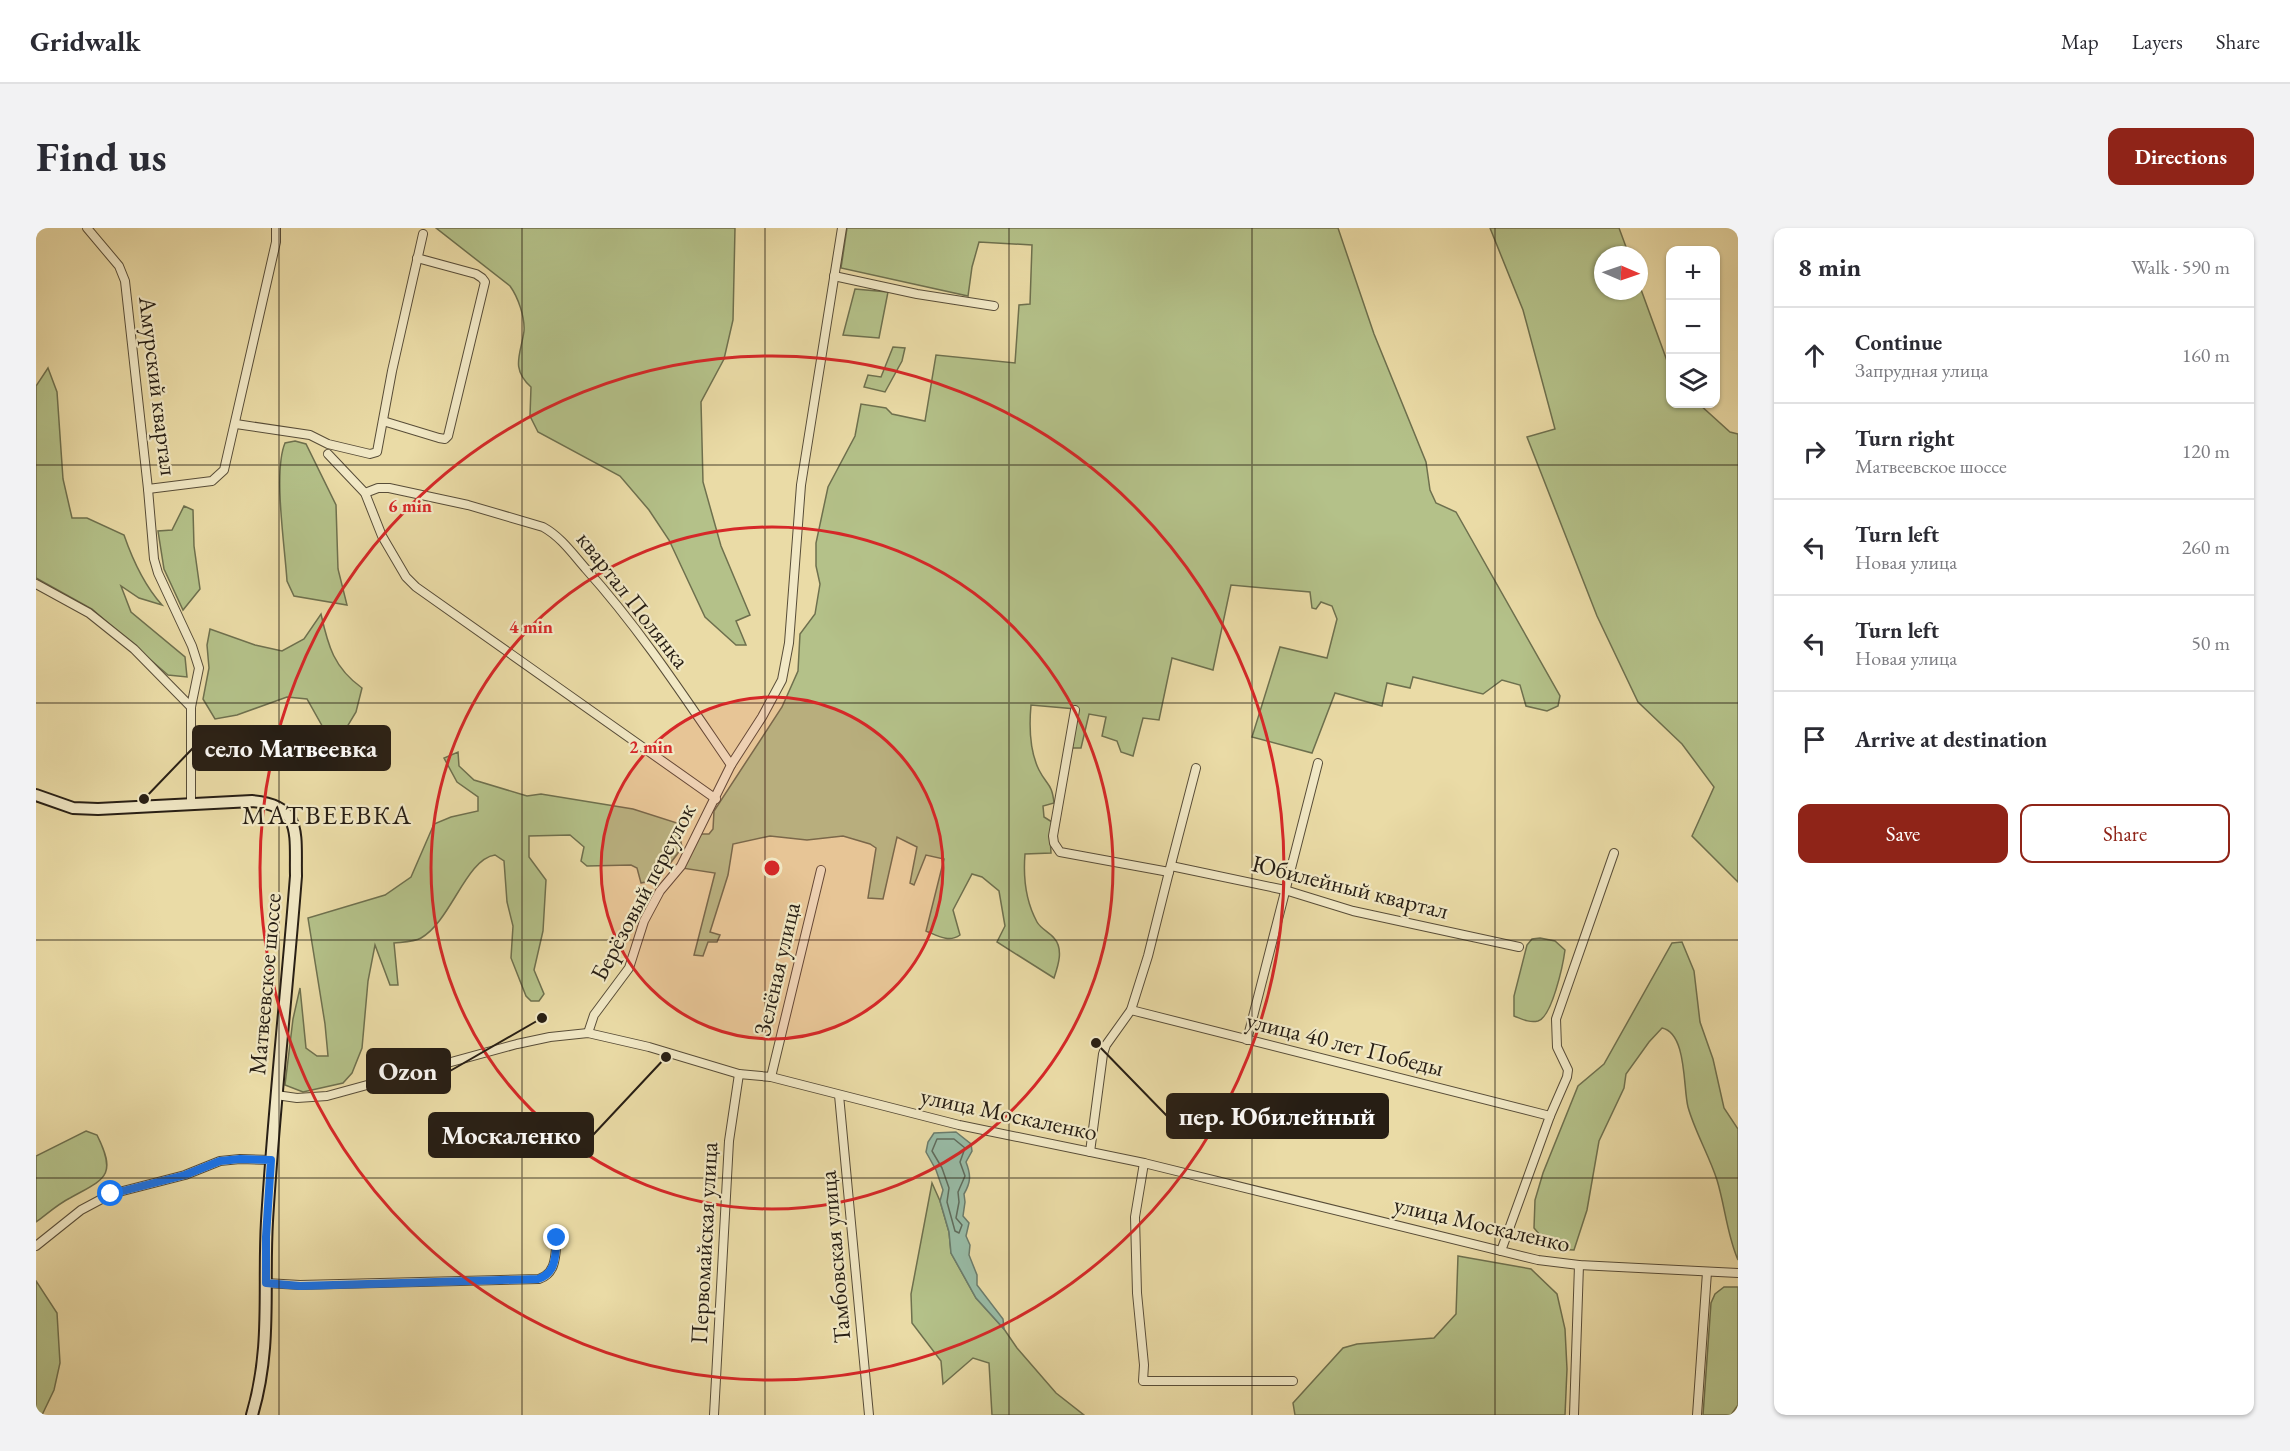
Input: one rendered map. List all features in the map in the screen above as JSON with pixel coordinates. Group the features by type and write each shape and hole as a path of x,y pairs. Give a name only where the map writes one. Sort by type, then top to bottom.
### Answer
{"main road":[{"name":"Матвеевское шоссе","path":"36,795 73,808 98,809 270,802 282,808 291,819 295,841 296,876 271,1160 266,1237 264,1362 252,1415"}],"street":[{"name":"Амурский квартал","path":"87,228 119,266 125,280 148,489 212,481 220,476 227,462 276,242 276,228"},
{"name":"Берёзовый переулок","path":"588,1034 594,1015 628,968 644,921 660,891 681,866 731,765 782,680 787,660 801,485 842,228"},
{"path":"236,424 309,435 328,444 370,454 376,452 379,447 392,371 423,234"},
{"path":"383,420 446,439 485,282 476,274 417,258"},
{"path":"834,276 917,294 994,306"},
{"path":"328,454 365,493 382,536 406,577 416,586 716,799"},
{"name":"квартал Полянка","path":"365,493 378,488 389,488 468,505 543,527 553,533 596,580 635,629 731,765"},
{"path":"148,489 154,559 199,668 191,707 191,804"},
{"path":"36,584 89,613 135,650 191,707"},
{"name":"Юбилейный квартал","path":"1075,710 1053,836 1056,848 1065,853 1285,890 1353,911 1519,947"},
{"path":"1247,1040 1318,763"},
{"path":"1090,1152 1103,1054 1106,1045 1131,1010 1148,956 1196,768"},
{"path":"1501,1251 1550,1116 1568,1077 1568,1070 1557,1047 1556,1019 1614,853"},
{"name":"Зелёная улица","path":"771,1077 821,870"},
{"name":"улица 40 лет Победы","path":"1131,1010 1550,1116"},
{"name":"улица Москаленко","path":"277,1090 297,1098 327,1096 517,1044 559,1035 588,1034 649,1047 739,1074 771,1077 959,1125 1144,1163 1538,1260 1579,1266 1738,1273"},
{"name":"Первомайская улица","path":"714,1415 729,1141 739,1074"},
{"name":"Тамбовская улица","path":"839,1095 869,1415"},
{"path":"36,1246 81,1210 111,1194 185,1175 220,1161 271,1160"},
{"path":"1144,1163 1136,1217 1137,1293 1144,1365 1143,1381 1293,1381"},
{"path":"266,1283 300,1286 538,1279 551,1272 557,1238"},
{"path":"1574,1415 1579,1266"},
{"path":"1697,1415 1707,1272"}],"green space":[{"path":"436,228 735,228 733,320 724,359 701,402 703,482 721,546 750,615 736,621 746,645 736,645 705,617 669,540 649,510 620,476 538,432 530,416 531,387 519,367 518,360 524,325 516,296 510,286"},
{"path":"847,228 1338,228 1374,334 1426,462 1430,490 1436,503 1456,512 1560,696 1558,706 1547,711 1526,706 1520,685 1502,680 1483,694 1413,677 1410,688 1387,683 1382,706 1335,693 1312,753 1252,737 1280,647 1327,658 1337,619 1332,606 1321,602 1316,609 1312,608 1310,592 1231,585 1213,670 1172,658 1159,720 1143,718 1133,756 1121,752 1117,741 1102,736 1106,717 1089,714 1081,748 1070,748 1076,709 1031,705 1030,730 1033,754 1050,788 1054,803 1043,806 1044,817 1052,822 1051,853 1025,854 1024,872 1027,897 1037,922 1054,938 1059,947 1054,978 997,942 1005,926 999,891 982,877 972,874 953,910 960,935 948,939 926,931 944,859 926,855 914,885 910,883 917,847 897,837 883,899 868,898 876,848 870,844 843,836 807,840 770,836 733,844 728,875 710,932 720,935 717,942 708,942 703,956 694,955 715,873 682,868 701,834 709,834 713,829 714,811 782,707 798,671 800,634 815,614 820,584 816,566 816,543 828,487 855,436 861,404 886,408 892,414 925,421 936,355 1015,363 1019,305 1030,304 1032,245 979,242 972,267 968,296 841,268"},
{"path":"1490,228 1619,228 1626,246 1594,246 1594,300 1645,300 1666,358 1666,408 1703,408 1730,432 1738,434 1738,882 1692,836 1714,787 1682,744 1638,702 1597,616 1527,437 1555,429 1523,310"},
{"path":"855,289 888,292 879,338 843,335"},
{"path":"893,347 905,348 902,361 885,392 864,387 868,375 881,377"},
{"path":"48,368 57,392 63,479 72,518 87,518 124,535 140,572 162,605 139,598 121,586 131,612 185,657 187,677 168,675 92,609 36,578 36,386"},
{"path":"295,441 306,444 336,505 338,569 347,605 294,596 287,581 280,472 285,443"},
{"path":"184,506 193,510 194,546 200,589 183,610 164,569 158,531 172,530"},
{"path":"321,614 334,656 352,680 362,688 356,712 344,732 329,738 307,699 287,697 237,715 215,719 203,699 209,668 207,645 210,629 255,645 282,651 304,639"},
{"path":"458,752 459,766 474,780 527,796 541,794 633,809 677,823 682,847 670,864 659,874 641,883 637,868 631,865 587,866 581,861 584,847 570,835 529,836 529,857 546,880 543,931 534,970 544,994 539,1001 531,1001 526,996 511,958 513,926 507,902 504,861 495,855 485,859 475,867 432,930 421,938 394,943 398,985 390,985 375,945 368,981 362,1048 352,1073 343,1083 303,1092 285,1085 293,1019 300,988 306,1048 317,1056 328,1056 308,918 385,895 411,877 434,824 451,817 478,811 478,797 457,782 444,758"},
{"path":"1532,939 1555,941 1565,950 1556,990 1548,1010 1538,1021 1532,1021 1514,1016 1514,996 1527,945"},
{"path":"1682,942 1694,971 1700,1022 1713,1059 1724,1108 1738,1129 1738,1260 1731,1241 1717,1180 1688,1107 1680,1050 1670,1032 1662,1028 1626,1074 1624,1088 1599,1141 1587,1210 1574,1250 1552,1249 1534,1228 1535,1200 1543,1173 1578,1086 1604,1064 1672,943"},
{"path":"86,1131 97,1135 103,1149 107,1168 104,1175 92,1186 61,1203 36,1222 36,1156"},
{"path":"932,1183 949,1232 951,1253 976,1298 1056,1393 1084,1415 992,1415 989,1363 973,1358 943,1384 941,1361 912,1323 911,1294"},
{"path":"1458,1256 1531,1269 1557,1294 1565,1329 1567,1369 1565,1415 1295,1415 1293,1403 1343,1348 1357,1344 1434,1338 1456,1314"},
{"path":"36,1281 57,1313 60,1363 54,1390 42,1415 36,1415"},
{"path":"1724,1287 1738,1287 1738,1405 1731,1415 1703,1415 1711,1303 1715,1294"}],"water":[{"path":"956,1132 971,1144 972,1151 966,1162 970,1178 964,1194 963,1216 969,1223 966,1236 970,1245 969,1255 977,1275 977,1285 1003,1319 1004,1329 976,1298 951,1253 949,1232 940,1201 943,1190 926,1152 928,1142 934,1133"}],"place":[{"name":"село Матвеевка","path":"144,799"},
{"name":"Ozon","path":"542,1018"},
{"name":"пер. Юбилейный","path":"1096,1043"},
{"name":"Москаленко","path":"666,1057"}],"district":[{"name":"МАТВЕЕВКА","path":"327,815"}],"route":[{"path":"111,1194 185,1175 220,1161 271,1160 266,1237 266,1283 300,1286 538,1279 551,1272 557,1238"}]}
